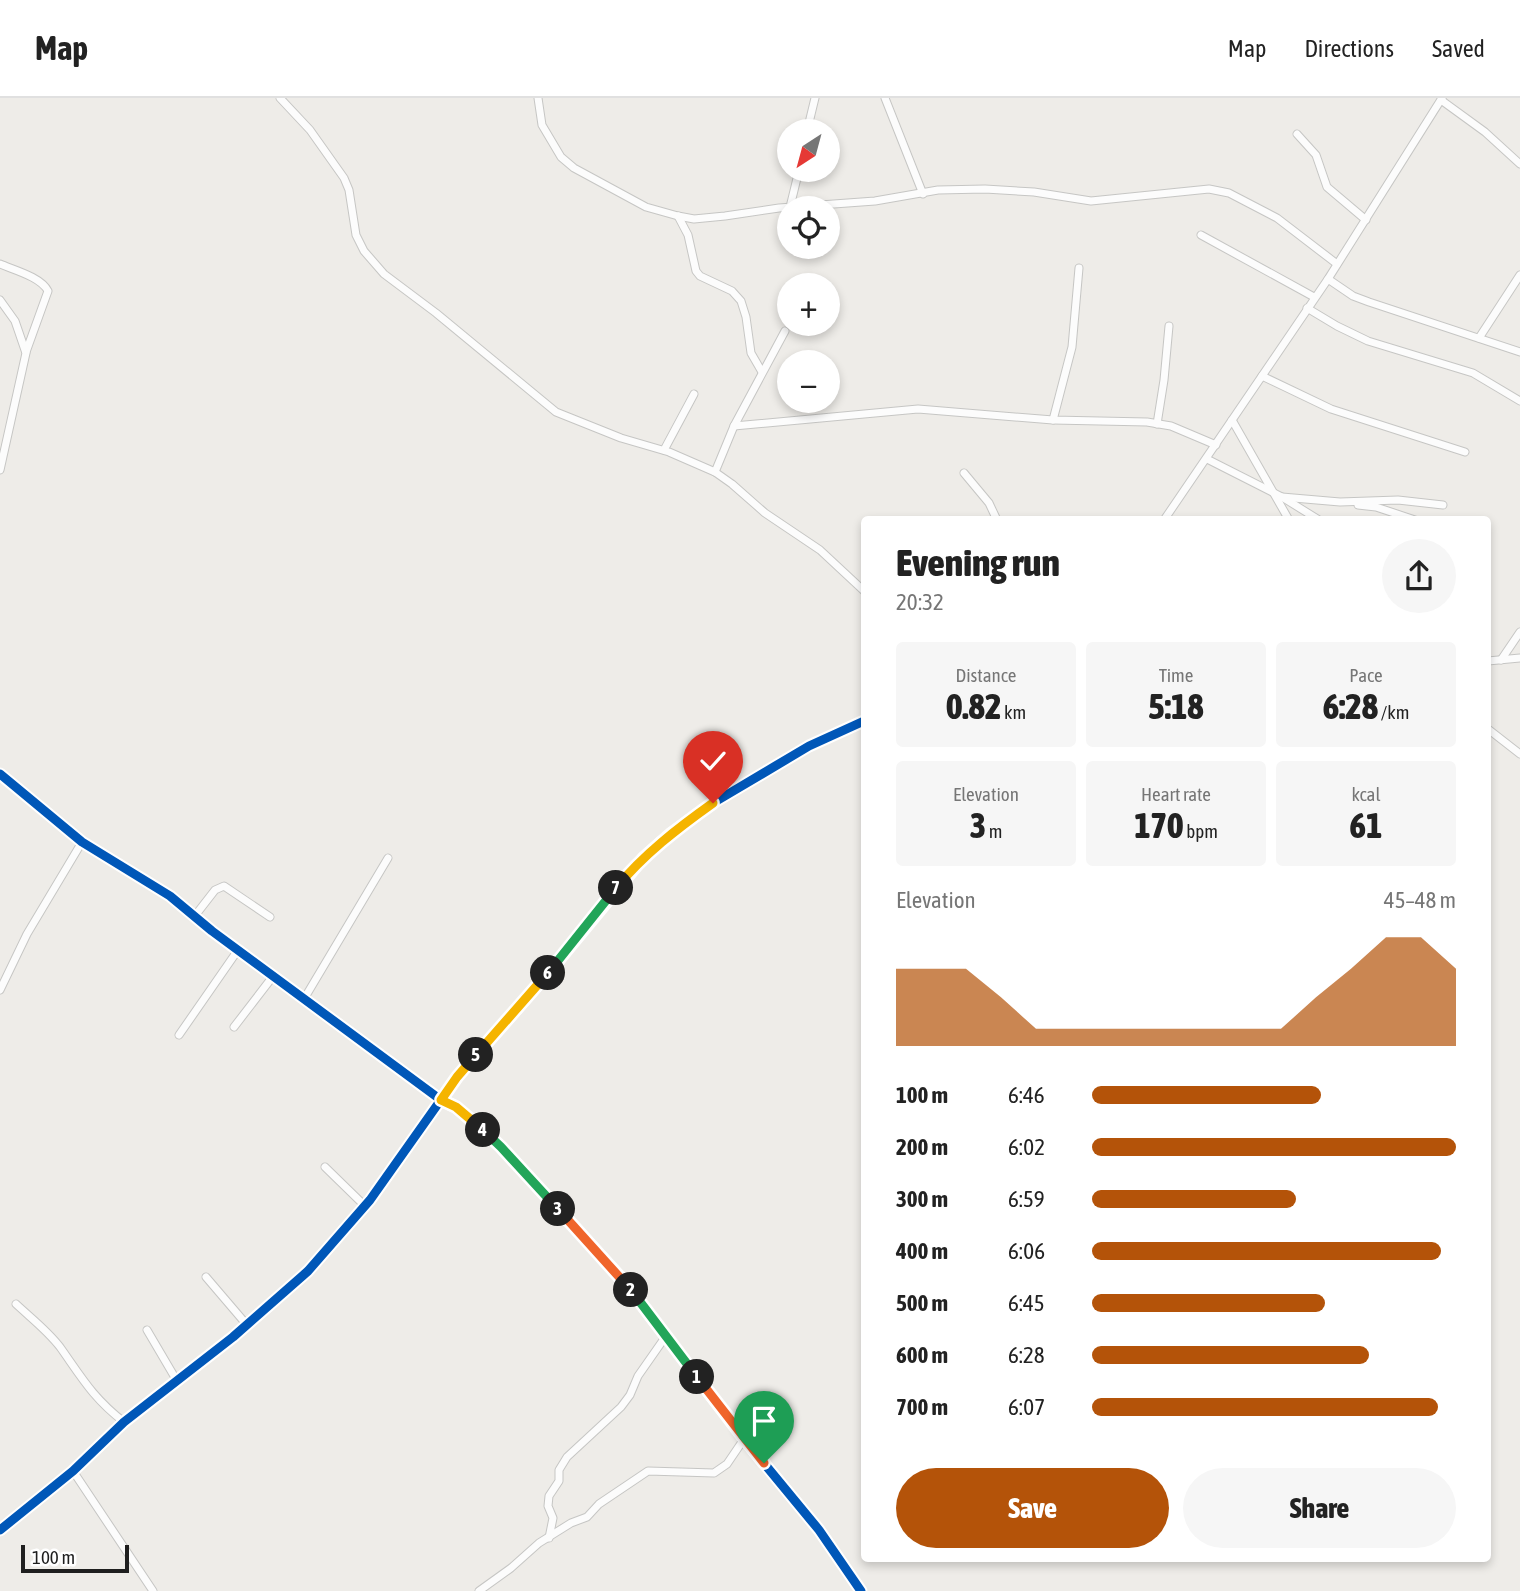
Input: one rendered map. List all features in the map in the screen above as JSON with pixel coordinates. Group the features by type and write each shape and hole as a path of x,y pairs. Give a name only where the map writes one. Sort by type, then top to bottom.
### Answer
{"street":[{"path":"280,98 310,130 344,178 349,191 356,235 364,251 384,274 446,321 556,412 621,438 664,450 715,472 765,513 820,550 861,588"},
{"path":"538,98 542,125 561,157 574,168 646,206 694,219 777,209"},
{"path":"810,119 815,98"},
{"path":"885,98 923,194"},
{"path":"1167,516 1328,279 1442,99 1485,132 1520,164"},
{"path":"1297,134 1316,155 1327,187 1366,220"},
{"path":"840,203 875,201 938,190 1034,192 1091,201 1209,189 1229,193 1277,218 1337,264"},
{"path":"678,216 688,235 696,271 700,276 732,291 741,301 751,354 762,372"},
{"path":"1201,235 1314,297"},
{"path":"0,264 40,282 48,291 26,353 0,470"},
{"path":"1053,420 1072,347 1079,268"},
{"path":"1479,338 1520,275"},
{"path":"1328,279 1353,296 1520,352"},
{"path":"0,300 15,321 26,353"},
{"path":"1307,308 1368,341 1473,373 1520,401"},
{"path":"1157,424 1169,326"},
{"path":"715,472 734,426 782,336"},
{"path":"1262,376 1331,409 1465,452"},
{"path":"664,450 694,394"},
{"path":"734,426 918,409 1053,420 1157,424 1171,426 1216,445"},
{"path":"1232,420 1287,516"},
{"path":"1207,459 1312,516"},
{"path":"964,473 989,503 995,516"},
{"path":"1278,496 1376,507 1403,516"},
{"path":"1340,502 1398,500 1443,505"},
{"path":"1501,660 1520,632"},
{"path":"1491,661 1520,659"},
{"path":"0,1530 73,1471 124,1422 247,1325 308,1271 365,1206 457,1077 545,976 625,877 653,849 713,803 809,746 861,723"},
{"path":"1491,733 1520,754"},
{"path":"0,774 82,842 170,896 304,999 441,1100 456,1107 501,1147 623,1280 744,1439 819,1530 861,1591"},
{"path":"0,990 27,934 82,842"},
{"path":"304,999 388,858"},
{"path":"194,916 215,890 224,886 270,917"},
{"path":"179,1035 238,950"},
{"path":"234,1027 274,975"},
{"path":"325,1167 365,1206"},
{"path":"206,1277 247,1325"},
{"path":"16,1304 59,1346 104,1407 124,1422"},
{"path":"147,1330 177,1381"},
{"path":"549,1538 553,1518 548,1506 549,1496 559,1481 559,1470 567,1457 621,1407 630,1395 638,1376 666,1336"},
{"path":"479,1591 539,1543 571,1523 587,1517 599,1504 648,1471 714,1473 727,1464 744,1439"},
{"path":"73,1471 153,1591"}],"cycle path":[{"path":"0,1530 73,1471 124,1422 233,1337 308,1271 370,1200 457,1077 545,977 644,857 713,803 809,746 861,722"},
{"path":"0,774 82,842 170,896 212,931 441,1100 456,1107 501,1147 623,1280 744,1439 819,1530 861,1591"}],"route":[{"path":"713,803 670,834 625,877 545,976 457,1077 441,1100 456,1107 501,1147 623,1280 764,1463"}]}
